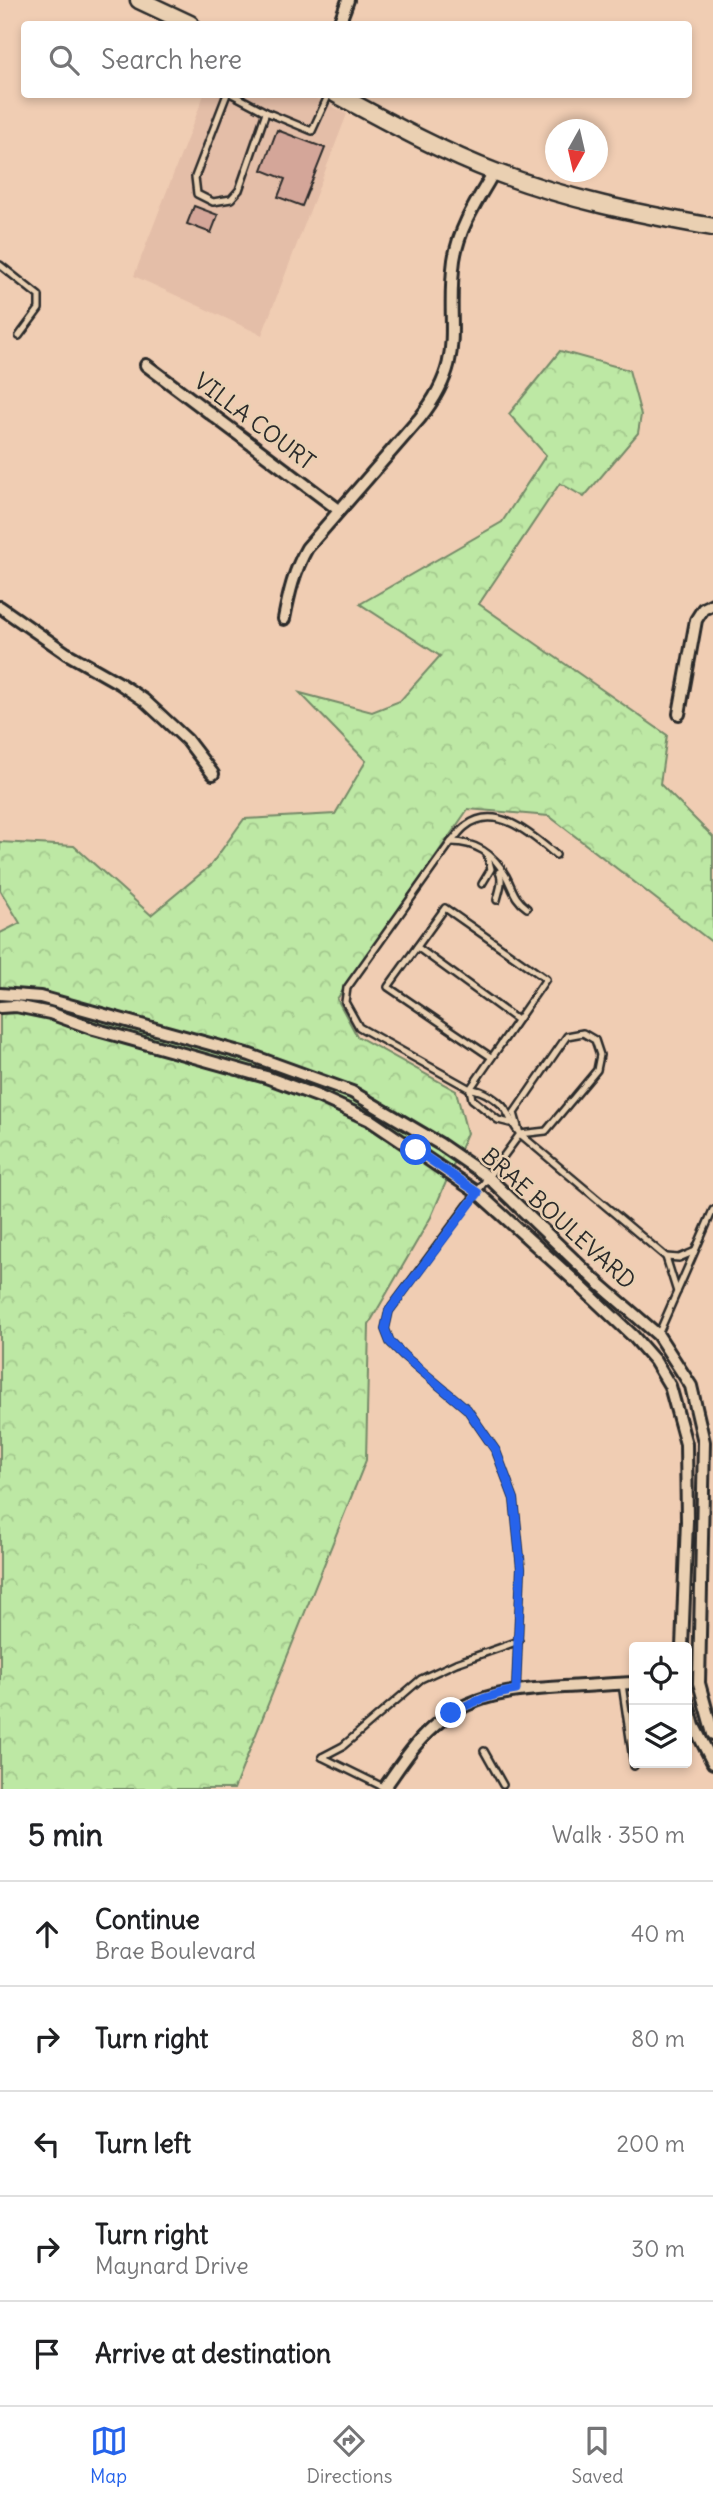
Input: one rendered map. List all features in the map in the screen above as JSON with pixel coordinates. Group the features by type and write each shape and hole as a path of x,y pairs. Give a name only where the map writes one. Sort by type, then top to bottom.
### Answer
{"street":[{"path":"139,0 184,21"},
{"path":"340,21 348,0"},
{"path":"343,98 411,135 494,172 616,209 713,227"},
{"path":"284,619 297,566 307,548 420,418 446,378 453,335 454,260 469,215 494,172"},
{"name":"VILLA COURT","path":"146,365 339,510"},
{"path":"679,714 696,620 703,609 713,604"},
{"path":"0,607 66,653 144,700 187,740 213,774"},
{"name":"BRAE BOULEVARD","path":"0,994 40,997 289,1067 352,1093 440,1144 488,1177 596,1282 658,1335 691,1386 704,1442 699,1683 713,1734"},
{"name":"BRAE BOULEVARD","path":"0,1007 16,1006 50,1013 94,1029 266,1077 320,1097 370,1120 478,1193 634,1337 655,1361 670,1386 686,1444 687,1521 682,1642"},
{"path":"386,1788 409,1753 432,1727 451,1713 483,1698 516,1690 629,1683"},
{"path":"692,1683 699,1683"},
{"path":"688,1705 694,1726 713,1763"}],"lane":[{"path":"228,98 195,177 197,194 213,202 230,199 239,190 266,112"},
{"path":"238,98 312,131 327,98"},
{"path":"0,265 39,296 39,309 19,336"},
{"path":"555,855 529,832 509,820 484,819 467,824 451,842 347,988 345,1002 359,1027 470,1089 481,1089 508,1111 510,1123 520,1134 666,1257 677,1292"},
{"path":"451,842 466,842 486,851 505,876 518,902 527,908"},
{"path":"482,884 491,869 486,851"},
{"path":"486,851 501,875 497,900"},
{"path":"491,1057 388,987 445,908 545,979 470,1089 472,1099 498,1120 510,1123"},
{"path":"417,947 517,1020"},
{"path":"516,1690 521,1568 514,1499 496,1451 467,1409 404,1356 390,1342 385,1329 389,1311 520,1134 546,1131 597,1070 600,1055 595,1040 583,1033 567,1036 514,1113 520,1134"},
{"path":"658,1335 713,1210"},
{"path":"666,1257 679,1258 693,1252"},
{"path":"386,1788 322,1758 343,1746 421,1679 456,1663 519,1641"},
{"path":"622,1684 629,1732"},
{"path":"484,1751 503,1786"}],"shaded area":[{"path":"203,98 314,98 347,114 262,335 134,276"}],"green space":[{"path":"560,351 629,370 641,415 638,433 584,497 560,483 479,604 667,735 660,784 713,837 713,943 549,816 468,809 337,999 357,1036 456,1091 467,1133 431,1217 369,1324 366,1460 234,1789 0,1789 0,933 20,923 0,890 0,842 74,846 151,915 210,866 244,819 335,814 366,761 300,693 372,712 400,701 440,656 360,604 502,522 546,455 509,414"}],"building":[{"path":"277,130 325,148 302,206 278,197 285,179 262,170"},
{"path":"194,206 218,215 211,233 187,224"}],"route":[{"path":"416,1150 478,1193 389,1311 385,1329 390,1342 404,1356 467,1409 496,1451 514,1499 521,1568 516,1690 495,1693 451,1713"}]}
